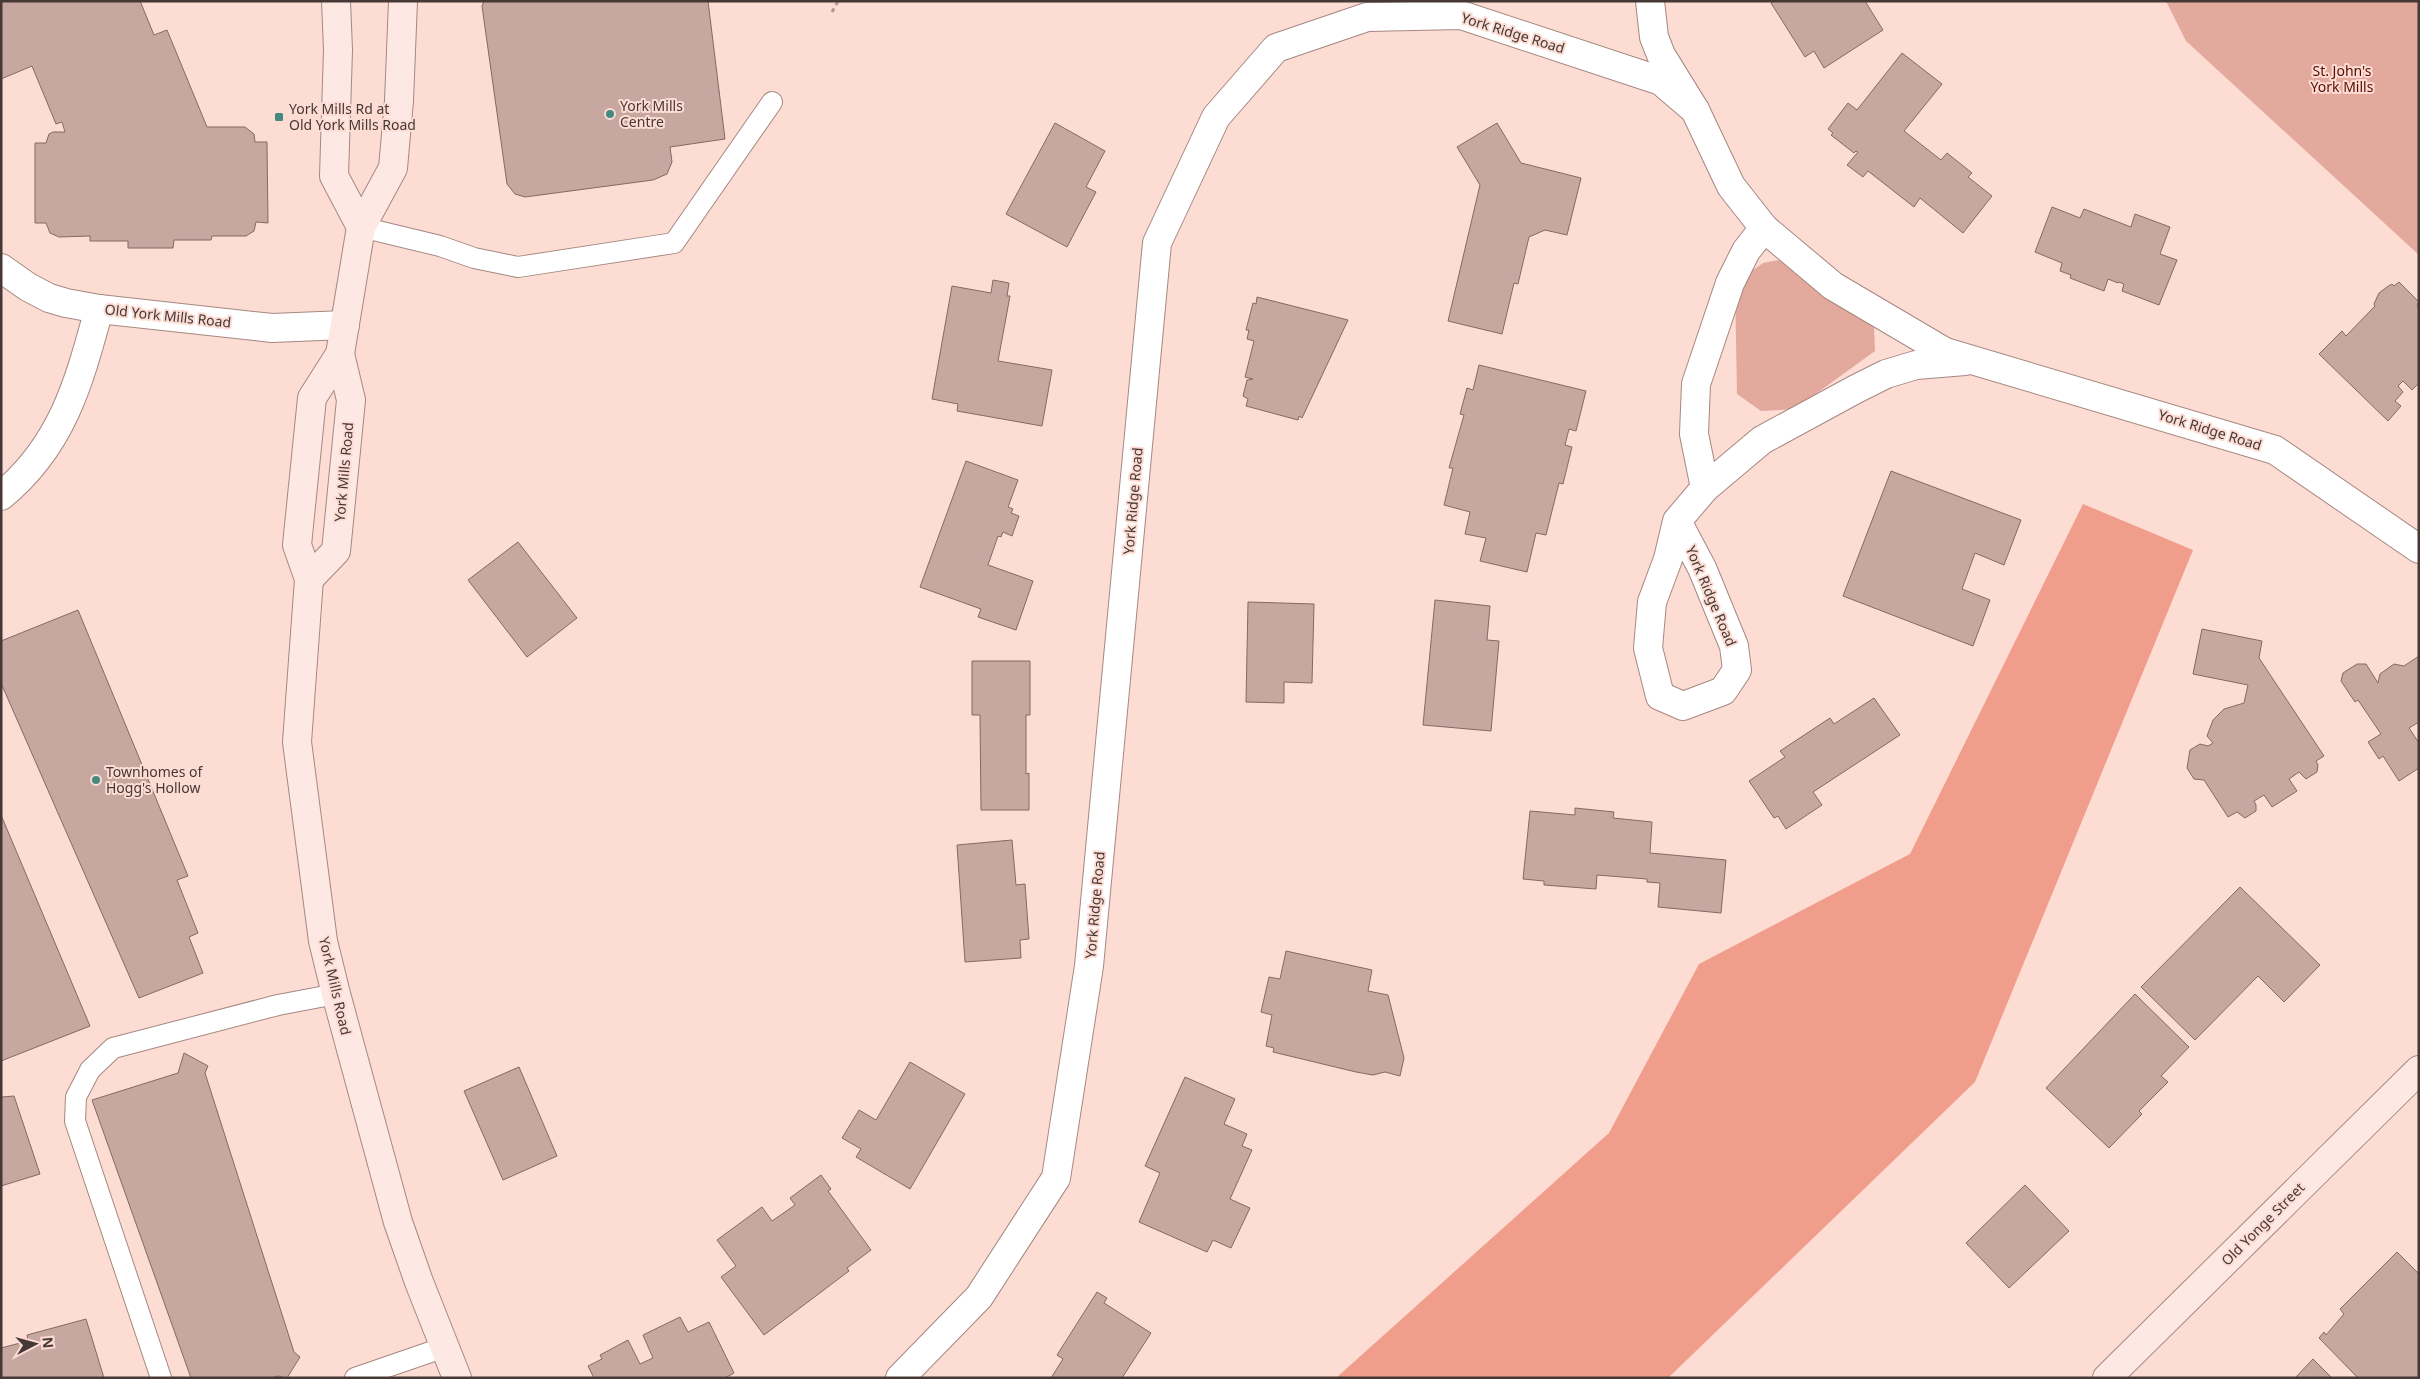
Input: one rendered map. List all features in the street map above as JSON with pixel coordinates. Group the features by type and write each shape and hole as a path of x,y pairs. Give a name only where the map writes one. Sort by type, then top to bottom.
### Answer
{"main road":[{"path":"336,1 338,50 334,176 361,227"},
{"name":"York Mills Road","path":"403,1 399,101 393,168 361,227 340,354 312,398 297,545 309,579 297,742 323,940 336,994 398,1222 458,1378"},
{"name":"York Mills Road","path":"309,579 336,552 351,400 340,354"},
{"name":"Old Yonge Street","path":"2107,1378 2419,1070"}],"street":[{"name":"York Ridge Road","path":"1650,1 1654,37 1661,55 1695,110 1731,186 1764,228 1834,286 1945,352 2274,450 2419,549"},
{"name":"York Ridge Road","path":"900,1378 979,1297 1056,1178 1089,966 1157,243 1216,118 1276,48 1367,17 1376,16 1461,15 1660,81 1695,110"},
{"path":"1705,488 1694,434 1696,384 1730,283 1746,251 1764,228"},
{"name":"Old York Mills Road","path":"1,268 49,298 99,309 272,328 346,325"},
{"path":"1,496 27,473 50,444 79,378 99,309"},
{"name":"York Ridge Road","path":"1677,521 1702,568 1734,646 1737,670 1723,691 1683,706 1660,696 1648,648 1652,602 1668,559 1677,521 1705,488 1762,440 1886,374 1916,365 1977,360"}],"lane":[{"path":"361,227 440,246 474,258 518,267 674,244 772,102"},
{"path":"161,1378 75,1120 76,1097 90,1070 113,1048 278,1005 336,994"},
{"path":"355,1378 445,1347"}],"path":[{"path":"832,12 838,1"}],"green space":[{"name":"St. John's York Mills","path":"2166,1 2419,1 2419,255 2186,41"},
{"path":"1779,260 1874,326 1875,351 1795,409 1761,411 1737,394 1735,283 1763,263"}],"shaded area":[{"path":"2083,504 2193,550 1975,1082 1668,1378 1336,1378 1609,1133 1699,964 1910,854"}],"building":[{"path":"1,1 140,1 154,35 167,30 207,127 245,127 254,134 255,142 267,142 268,223 256,222 254,231 246,236 212,236 211,240 174,240 173,248 128,248 128,241 90,241 90,236 59,237 50,233 46,223 35,223 35,143 46,143 49,134 53,132 65,132 62,122 56,124 32,66 1,79"},
{"name":"York Mills Centre","path":"484,1 708,1 725,139 670,147 672,162 667,174 653,180 525,197 515,194 507,184 482,6"},
{"path":"1774,1 1865,1 1883,30 1824,68 1814,51 1805,57 1771,3"},
{"path":"1902,53 1942,84 1904,131 1941,160 1947,153 1972,173 1968,177 1992,196 1963,233 1920,198 1914,207 1868,171 1863,177 1847,165 1858,152 1854,153 1831,135 1833,133 1828,129 1848,103 1857,110"},
{"path":"1055,123 1105,151 1086,187 1096,192 1067,247 1006,214"},
{"path":"1497,123 1521,163 1581,178 1567,235 1545,230 1529,237 1518,284 1514,283 1502,334 1448,321 1480,185 1457,147"},
{"path":"2052,207 2080,218 2084,209 2131,227 2135,214 2170,227 2160,254 2177,260 2159,305 2122,291 2124,284 2119,282 2108,279 2104,291 2070,278 2071,275 2060,271 2062,263 2035,252"},
{"path":"993,280 1009,283 1007,296 1010,296 998,361 1052,370 1042,426 957,411 958,404 932,399 952,286 991,293"},
{"path":"2399,282 2419,302 2417,306 2419,308 2419,383 2412,390 2403,381 2398,386 2403,392 2395,401 2401,406 2388,421 2319,354 2342,331 2346,336 2375,306 2374,304 2379,293 2392,284 2394,286"},
{"path":"1257,297 1348,320 1302,418 1299,416 1298,420 1246,406 1248,399 1243,396 1247,380 1253,379 1245,377 1254,341 1247,339 1249,330 1246,330 1253,303 1256,304"},
{"path":"1479,365 1586,391 1576,431 1569,429 1565,445 1572,447 1563,484 1559,483 1546,535 1536,533 1527,572 1480,561 1486,538 1465,534 1470,512 1444,505 1453,468 1449,468 1464,415 1460,414 1467,388 1473,390"},
{"path":"966,461 1018,480 1008,507 1013,509 1011,513 1019,516 1012,536 1003,532 1001,537 998,536 988,565 1033,581 1016,630 978,617 981,609 920,587"},
{"path":"1891,471 2021,520 2004,565 1975,553 1962,589 1990,600 1973,646 1843,596"},
{"path":"518,542 577,618 527,657 468,580"},
{"path":"1435,600 1490,606 1487,640 1499,641 1491,731 1423,725"},
{"path":"1248,602 1314,604 1312,683 1284,682 1284,703 1246,702"},
{"name":"Townhomes of Hogg's Hollow","path":"78,610 188,876 177,880 198,933 189,937 203,973 139,998 1,683 1,641"},
{"path":"2202,629 2262,641 2259,658 2324,756 2316,761 2318,765 2317,772 2306,779 2299,772 2289,779 2297,791 2272,807 2264,795 2254,801 2256,811 2245,818 2237,812 2228,817 2204,780 2194,779 2187,768 2190,750 2200,744 2208,746 2213,743 2207,736 2213,720 2224,709 2244,703 2248,685 2193,674"},
{"path":"2419,656 2419,722 2409,728 2419,743 2419,768 2399,781 2383,756 2379,759 2368,742 2381,734 2358,700 2355,702 2341,681 2343,673 2357,664 2366,664 2378,683 2380,674 2394,664 2404,666"},
{"path":"972,661 1030,661 1030,715 1026,715 1026,774 1029,773 1029,810 981,810 980,715 972,715"},
{"path":"1874,698 1900,735 1813,792 1822,805 1786,829 1778,816 1774,818 1749,781 1785,757 1780,751 1830,718 1834,724"},
{"path":"1575,808 1614,812 1613,818 1652,822 1650,853 1726,860 1721,913 1658,907 1660,883 1647,882 1647,879 1597,875 1596,889 1544,885 1544,881 1523,879 1530,811 1575,815"},
{"path":"1,815 90,1026 1,1061"},
{"path":"1012,840 1016,885 1025,884 1029,939 1020,940 1021,958 965,962 957,845"},
{"path":"2240,887 2320,965 2284,1002 2258,976 2195,1040 2141,987"},
{"path":"1286,951 1372,970 1368,991 1388,995 1404,1058 1400,1076 1385,1072 1373,1075 1356,1072 1273,1052 1274,1048 1266,1046 1272,1015 1261,1012 1269,977 1280,979"},
{"path":"2135,994 2189,1047 2161,1076 2168,1082 2139,1111 2142,1114 2109,1148 2046,1088"},
{"path":"184,1053 208,1066 205,1073 294,1352 300,1357 287,1378 278,1376 271,1378 191,1378 92,1100 178,1073"},
{"path":"910,1062 965,1094 910,1189 856,1157 861,1149 842,1138 859,1110 876,1120"},
{"path":"519,1067 557,1156 503,1180 464,1091"},
{"path":"1185,1077 1235,1099 1224,1124 1247,1134 1242,1146 1252,1150 1230,1199 1250,1208 1231,1248 1213,1240 1207,1252 1139,1222 1160,1173 1145,1166"},
{"path":"1,1095 2,1097 14,1096 40,1174 1,1186"},
{"path":"821,1175 831,1189 828,1191 871,1250 847,1268 849,1271 764,1335 721,1277 736,1266 717,1240 762,1207 772,1221 795,1205 790,1198"},
{"path":"2025,1185 2069,1231 2009,1288 1966,1243"},
{"path":"2397,1252 2419,1274 2419,1378 2358,1378 2319,1338 2324,1332 2326,1335 2344,1314 2340,1309"},
{"path":"1097,1292 1107,1298 1104,1303 1151,1333 1122,1378 1051,1378 1063,1359 1057,1355"},
{"path":"680,1317 688,1332 709,1322 734,1373 725,1378 594,1378 588,1366 602,1359 600,1355 628,1340 640,1364 653,1358 643,1335"},
{"path":"86,1319 104,1378 1,1378 1,1348 28,1341 27,1335"},
{"path":"2313,1359 2332,1378 2295,1378"}],"place":[{"name":"York Mills Centre","path":"610,114"},
{"name":"York Mills Rd at Old York Mills Road","path":"279,117"},
{"name":"Townhomes of Hogg's Hollow","path":"96,780"}]}
